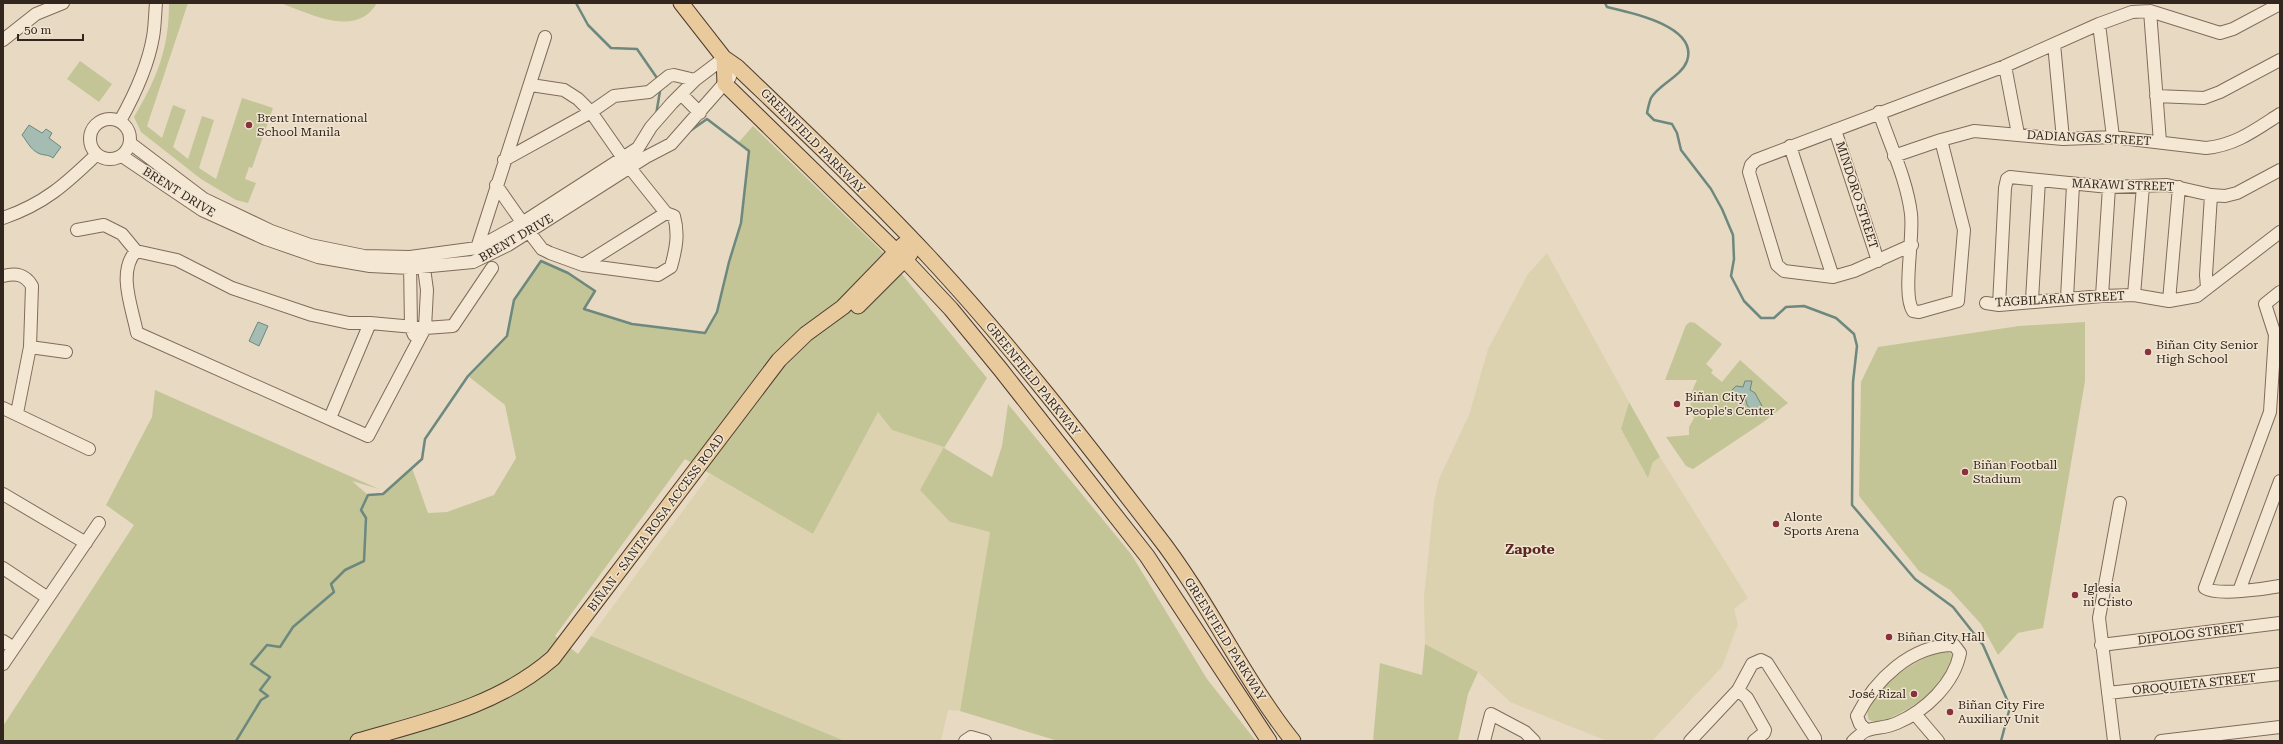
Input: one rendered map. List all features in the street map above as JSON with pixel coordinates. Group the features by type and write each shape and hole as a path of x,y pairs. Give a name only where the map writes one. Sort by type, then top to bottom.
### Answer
{"main road":[{"name":"GREENFIELD PARKWAY","path":"681,3 724,58 737,67 787,115 914,242 1016,357 1159,537 1256,690 1293,741"},
{"path":"724,58 725,84"},
{"name":"GREENFIELD PARKWAY","path":"725,84 901,256 951,309 1001,370 1147,556 1269,741"},
{"path":"784,142 787,115"},
{"name":"BIÑAN - SANTA ROSA ACCESS ROAD","path":"392,741 478,715 535,683 556,660 716,452 787,365 815,338 848,314 914,242"},
{"path":"1215,660 1231,650"},
{"name":"BIÑAN - SANTA ROSA ACCESS ROAD","path":"358,741 463,710 523,680 556,660"}],"street":[{"path":"3,40 36,14 63,3"},
{"path":"120,121 132,100 146,60 153,37 156,3"},
{"path":"1912,245 1854,271 1833,277 1784,271 1777,265 1749,172 1751,165 1756,160 1790,146 2005,66 2099,24 2132,12 2150,11 2220,33 2233,29 2280,4"},
{"path":"2150,11 2160,142"},
{"path":"2099,24 2113,137"},
{"path":"477,248 504,160 531,85 545,37"},
{"path":"2054,44 2063,139"},
{"name":"BRENT DRIVE","path":"626,163 638,148 651,127 681,94 695,80 724,58"},
{"path":"2156,96 2204,98 2220,92 2280,60"},
{"path":"2005,66 2018,134"},
{"name":"BRENT DRIVE","path":"410,262 424,268 482,260 525,228 626,163 646,157 671,144 725,84 737,67"},
{"path":"504,160 591,112 614,96 649,92 669,76 695,80"},
{"path":"496,185 525,228 542,248 583,265 658,275 671,266 677,242 677,227 674,216 666,213 626,163 591,112 578,99 564,90 531,85"},
{"path":"681,94 700,113"},
{"path":"1879,112 1911,214 1912,245 1909,280 1910,306 1913,311 1919,312 1958,301 1964,230 1942,140"},
{"name":"DADIANGAS STREET","path":"1894,156 1974,131 2063,139 2113,137 2206,148 2233,143 2280,114"},
{"path":"107,119 120,121 129,130 130,143 122,156 109,160 97,154 90,143 90,137 96,125 107,119"},
{"name":"MINDORO STREET","path":"1835,130 1878,261"},
{"name":"BRENT DRIVE","path":"130,143 204,198 269,235"},
{"path":"1790,146 1833,277"},
{"path":"3,218 23,211 54,194 97,154"},
{"name":"BRENT DRIVE","path":"122,156 202,210 269,235 318,257 370,266 410,262 423,256 477,248 525,228"},
{"name":"MARAWI STREET","path":"1999,305 2005,188 2007,179 2014,176 2073,185 2109,187 2167,185 2211,195 2225,196 2237,193 2280,170"},
{"path":"163,184 170,173"},
{"path":"2032,300 2039,180"},
{"path":"2067,298 2073,185"},
{"path":"2134,295 2143,186"},
{"path":"2102,296 2109,187"},
{"path":"2169,301 2179,187"},
{"path":"2207,288 2206,275 2211,195"},
{"path":"583,265 666,213"},
{"path":"77,230 104,225 122,234 136,250 177,260 232,288 312,315 349,323 370,323 411,328 453,326 492,268"},
{"name":"TAGBILARAN STREET","path":"1986,303 1999,305 2032,300 2134,295 2169,301 2197,296 2280,232"},
{"path":"136,250 129,259 126,280 137,333 368,436 425,328 427,290 423,256"},
{"path":"410,262 411,328 417,343"},
{"path":"3,276 21,274 28,279 32,286 30,347 17,413"},
{"path":"2279,584 2239,591 2210,591 2205,588 2270,412 2271,388 2277,365 2278,334 2265,304 2280,292"},
{"path":"330,418 370,323"},
{"path":"30,347 66,352"},
{"path":"3,408 17,413 89,449"},
{"path":"2239,591 2280,481"},
{"path":"3,494 86,543"},
{"path":"2114,741 2101,645 2099,618 2120,503"},
{"path":"3,664 99,523"},
{"path":"3,568 48,598"},
{"name":"DIPOLOG STREET","path":"2101,645 2280,623"},
{"path":"3,641 14,648"},
{"path":"1853,741 1866,730 1880,729 1915,714 1941,691 1952,674 1960,653 1954,645 1942,645 1927,649 1902,663 1883,679 1867,697 1857,716 1860,724 1866,730"},
{"path":"1690,741 1738,690 1752,664 1761,660 1767,663 1816,738 1815,741"},
{"name":"OROQUIETA STREET","path":"2108,694 2280,674"},
{"path":"1738,690 1747,698 1765,730 1764,733 1754,741"},
{"path":"1484,741 1492,714 1523,736 1534,741"},
{"path":"1915,714 1938,741"},
{"path":"2161,741 2280,727"},
{"path":"966,741 971,737 985,741"}],"shaded area":[{"path":"29,125 42,133 46,129 52,133 49,138 61,147 53,158 38,153 29,145 22,135"},
{"path":"1547,253 1629,402 1621,429 1648,477 1653,462 1660,457 1748,598 1734,609 1738,624 1722,667 1652,741 1607,741 1510,702 1478,672 1425,644 1424,596 1434,501 1439,479 1469,415 1488,349 1528,274"},
{"path":"258,322 268,326 259,346 249,341"},
{"path":"1745,381 1752,381 1750,390 1755,393 1762,406 1756,417 1747,405 1745,397 1734,398 1732,390 1736,386 1743,387"},
{"path":"878,411 892,430 944,447 950,522 990,532 960,711 948,710 941,741 845,741 591,636 710,474 813,534"}],"green space":[{"path":"169,3 188,3 147,126 162,138 173,105 186,110 173,147 188,159 202,116 214,120 199,168 216,179 242,98 273,108 252,168 249,167 245,179 256,183 248,203 236,200 201,179 141,132 134,117 149,89 160,63 167,35"},
{"path":"280,3 377,3 368,14 357,20 345,21 318,17"},
{"path":"80,61 112,84 99,102 67,79"},
{"path":"753,126 887,256 987,378 944,448 992,477 1002,446 1008,404 1131,554 1207,679 1256,741 1058,741 960,711 990,532 950,522 920,490 944,447 892,430 878,412 813,534 685,459 555,636 578,654 591,636 845,741 3,741 3,726 134,525 106,505 152,417 155,390 379,489 352,481 368,495 383,493 412,468 428,513 447,512 494,495 516,458 505,405 468,376 507,336 514,300 541,261 568,273 595,291 584,309 632,324 705,333 717,312 729,262 741,223 749,151 738,143"},
{"path":"1690,322 1695,323 1722,344 1706,364 1713,370 1711,373 1722,382 1740,360 1788,403 1762,423 1693,469 1686,466 1666,437 1689,435 1689,427 1694,418 1690,403 1693,389 1697,380 1665,380 1686,325"},
{"name":"Biñan Football Stadium","path":"2085,322 2085,381 2043,628 2018,633 1998,655 1981,624 1950,590 1919,571 1859,496 1861,382 1878,347 2019,326"},
{"path":"1629,402 1660,457 1653,462 1648,478 1621,429"},
{"path":"1425,644 1478,672 1468,694 1458,741 1373,741 1380,663 1422,675"},
{"path":"1943,651 1949,652 1953,656 1943,679 1934,689 1924,698 1890,718 1879,723 1869,720 1868,710 1873,699 1882,688 1894,677 1921,660"}],"waterway":[{"path":"576,3 588,25 611,48 637,49 657,78"},
{"path":"1605,3 1607,7 1645,17 1660,23 1673,30 1683,38 1688,49 1687,61 1680,72 1659,89 1651,98 1647,113 1654,120 1672,124 1677,133 1681,150 1711,189 1722,209 1733,235 1734,259 1731,276 1744,301 1761,318 1774,318 1786,307 1804,306 1836,318 1854,334 1857,346 1853,382 1852,505 1915,579 1953,607 1983,645 2008,702 2009,711 2001,741"},
{"path":"656,115 660,91"},
{"path":"236,741 261,700 268,696 260,690 270,677 251,664 267,645 280,647 293,627 334,592 331,584 345,570 364,561 366,518 361,510 368,495 383,494 422,459 425,439 468,376 507,336 514,300 541,261 568,273 595,291 584,309 632,324 705,333 717,312 729,262 741,223 749,151 707,119 690,131"}],"place":[{"name":"Brent International School Manila","path":"249,125"},
{"name":"Biñan City Senior High School","path":"2148,352"},
{"name":"Biñan City People's Center","path":"1677,404"},
{"name":"Biñan Football Stadium","path":"1965,472"},
{"name":"Alonte Sports Arena","path":"1776,524"},
{"name":"Iglesia ni Cristo","path":"2075,595"},
{"name":"Biñan City Hall","path":"1889,637"},
{"name":"José Rizal","path":"1914,694"},
{"name":"Biñan City Fire Auxiliary Unit","path":"1950,712"}],"district":[{"name":"Zapote","path":"1530,549"}]}
